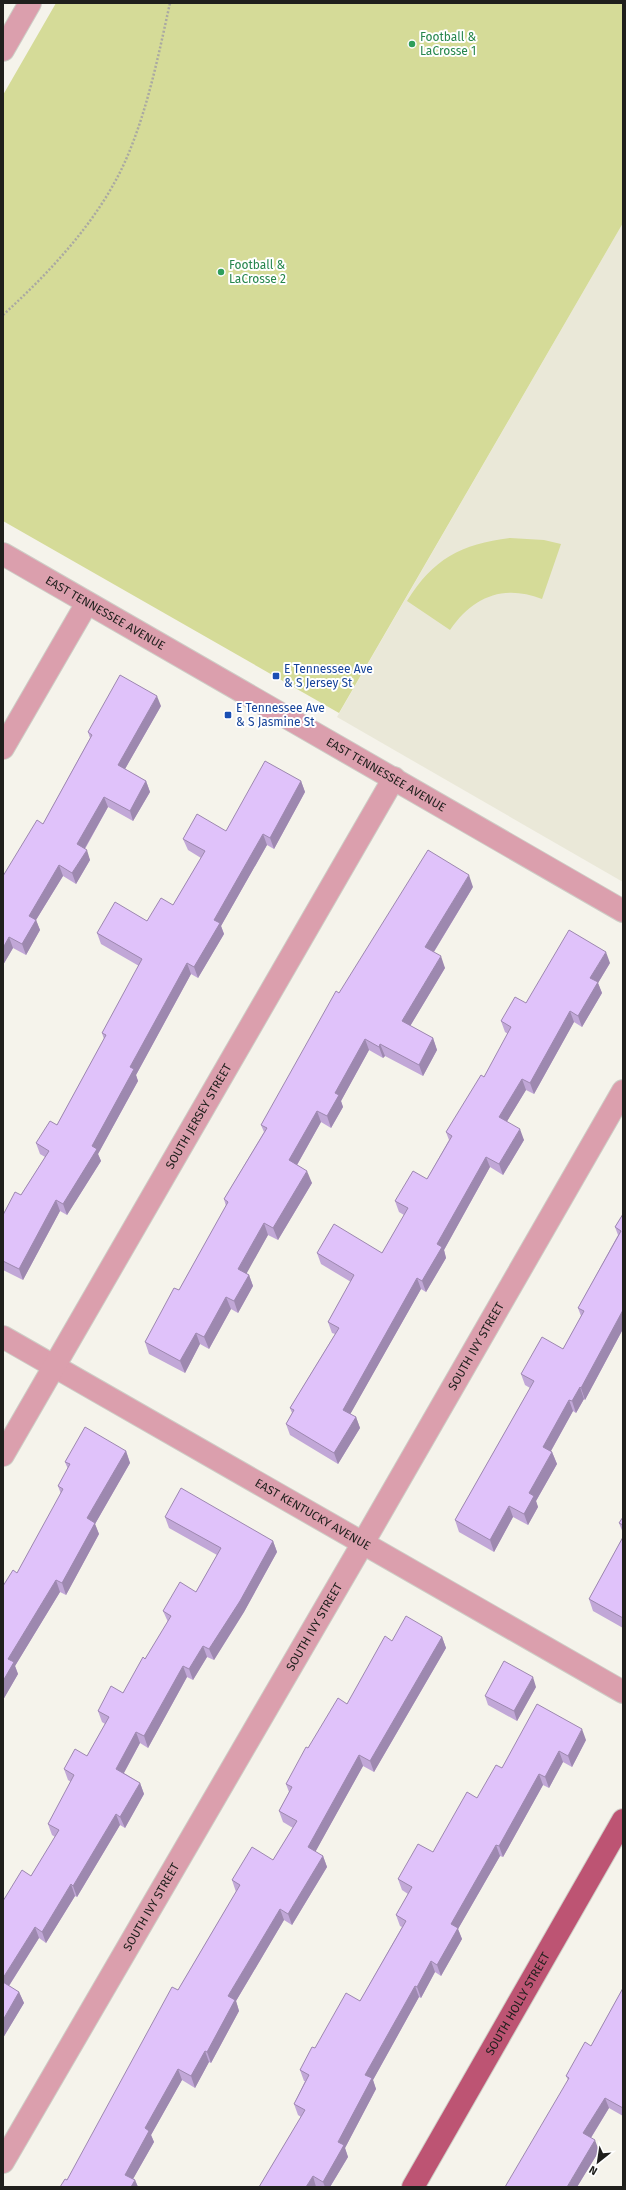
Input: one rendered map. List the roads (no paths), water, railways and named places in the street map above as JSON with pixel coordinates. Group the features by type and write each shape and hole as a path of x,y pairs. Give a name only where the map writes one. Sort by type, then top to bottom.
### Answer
{"main road":[{"name":"SOUTH HOLLY STREET","path":"413,2187 623,1820"}],"street":[{"path":"3,50 30,3"},
{"name":"EAST TENNESSEE AVENUE","path":"3,554 623,911"},
{"path":"3,748 87,603"},
{"name":"SOUTH JERSEY STREET","path":"3,1455 394,778"},
{"name":"SOUTH IVY STREET","path":"3,2162 363,1543 623,1091"},
{"name":"EAST KENTUCKY AVENUE","path":"3,1337 623,1692"}],"place":[{"name":"Football & LaCrosse 1","path":"412,44"},
{"name":"Football & LaCrosse 2","path":"221,272"},
{"name":"E Tennessee Ave & S Jersey St","path":"276,676"},
{"name":"E Tennessee Ave & S Jasmine St","path":"228,715"}]}
